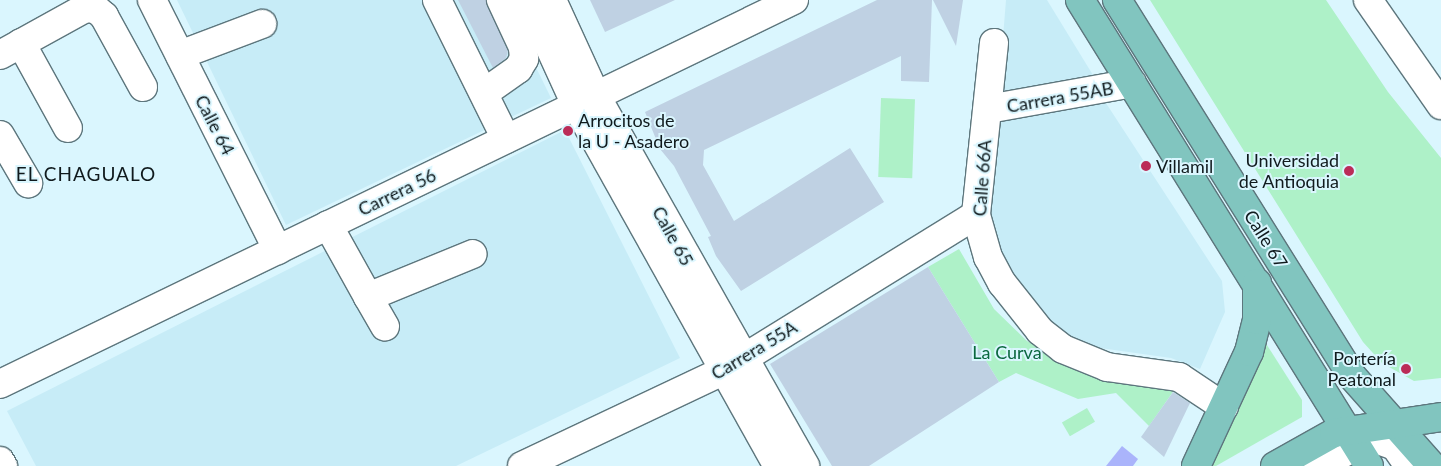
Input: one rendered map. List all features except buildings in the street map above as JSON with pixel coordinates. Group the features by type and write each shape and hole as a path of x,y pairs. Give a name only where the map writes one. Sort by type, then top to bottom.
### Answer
{"main road":[{"name":"Calle 67","path":"1080,0 1357,447"},
{"name":"Calle 67","path":"1117,0 1352,376 1392,423 1434,466"},
{"path":"1196,466 1224,408 1254,337 1256,282"},
{"path":"1275,466 1357,447 1392,423 1441,417"},
{"path":"1434,466 1441,463"}],"street":[{"name":"Calle 64","path":"152,0 278,250"},
{"path":"438,0 506,139"},
{"path":"484,93 518,69 534,42 501,0"},
{"name":"Calle 65","path":"528,0 534,42 586,101"},
{"name":"Calle 65","path":"552,0 586,101 732,365 778,466"},
{"name":"Carrera 56","path":"0,384 794,0"},
{"path":"1368,0 1441,105"},
{"path":"68,128 11,49 85,8 96,9 143,87"},
{"path":"180,55 262,24"},
{"name":"Calle 66A","path":"994,43 976,215 988,257 1002,283 1055,343 1107,368 1179,377 1224,408"},
{"name":"Carrera 55AB","path":"988,109 1132,83"},
{"path":"0,135 28,183"},
{"name":"Carrera 55A","path":"522,466 732,365 976,215"},
{"path":"328,226 385,326"},
{"path":"368,298 472,254"},
{"name":"Calle 65","path":"732,365 805,466"},
{"path":"1318,466 1373,438 1388,441 1409,466"},
{"path":"0,461 3,466"}],"shaded area":[{"path":"177,0 503,0 551,98 286,225"},
{"path":"1006,0 1047,0 1096,80 998,100"},
{"path":"1102,97 1222,281 1225,312 1200,369 1171,358 1079,345 1049,326 1003,274 988,213 994,114"},
{"path":"565,130 680,358 456,466 36,466 7,411"}],"green space":[{"name":"Universidad de Antioquia","path":"1150,0 1326,0 1388,92 1441,158 1441,378 1414,381 1382,363 1363,342"},
{"path":"881,98 915,99 912,178 878,177"},
{"name":"La Curva","path":"959,249 994,309 1027,341 1081,373 1175,389 1149,426 1116,393 1078,399 1016,373 999,382 928,267"},
{"path":"1265,342 1302,400 1302,417 1216,466 1208,466"},
{"path":"1087,408 1095,422 1070,436 1062,422"}],"water":[{"path":"1122,446 1138,459 1133,466 1106,466"}],"place":[{"name":"Arrocitos de la U - Asadero","path":"568,131"},
{"name":"Villamil","path":"1146,166"},
{"name":"Universidad de Antioquia","path":"1349,171"},
{"name":"Portería Peatonal","path":"1406,369"}],"district":[{"name":"EL CHAGUALO","path":"86,174"}]}
